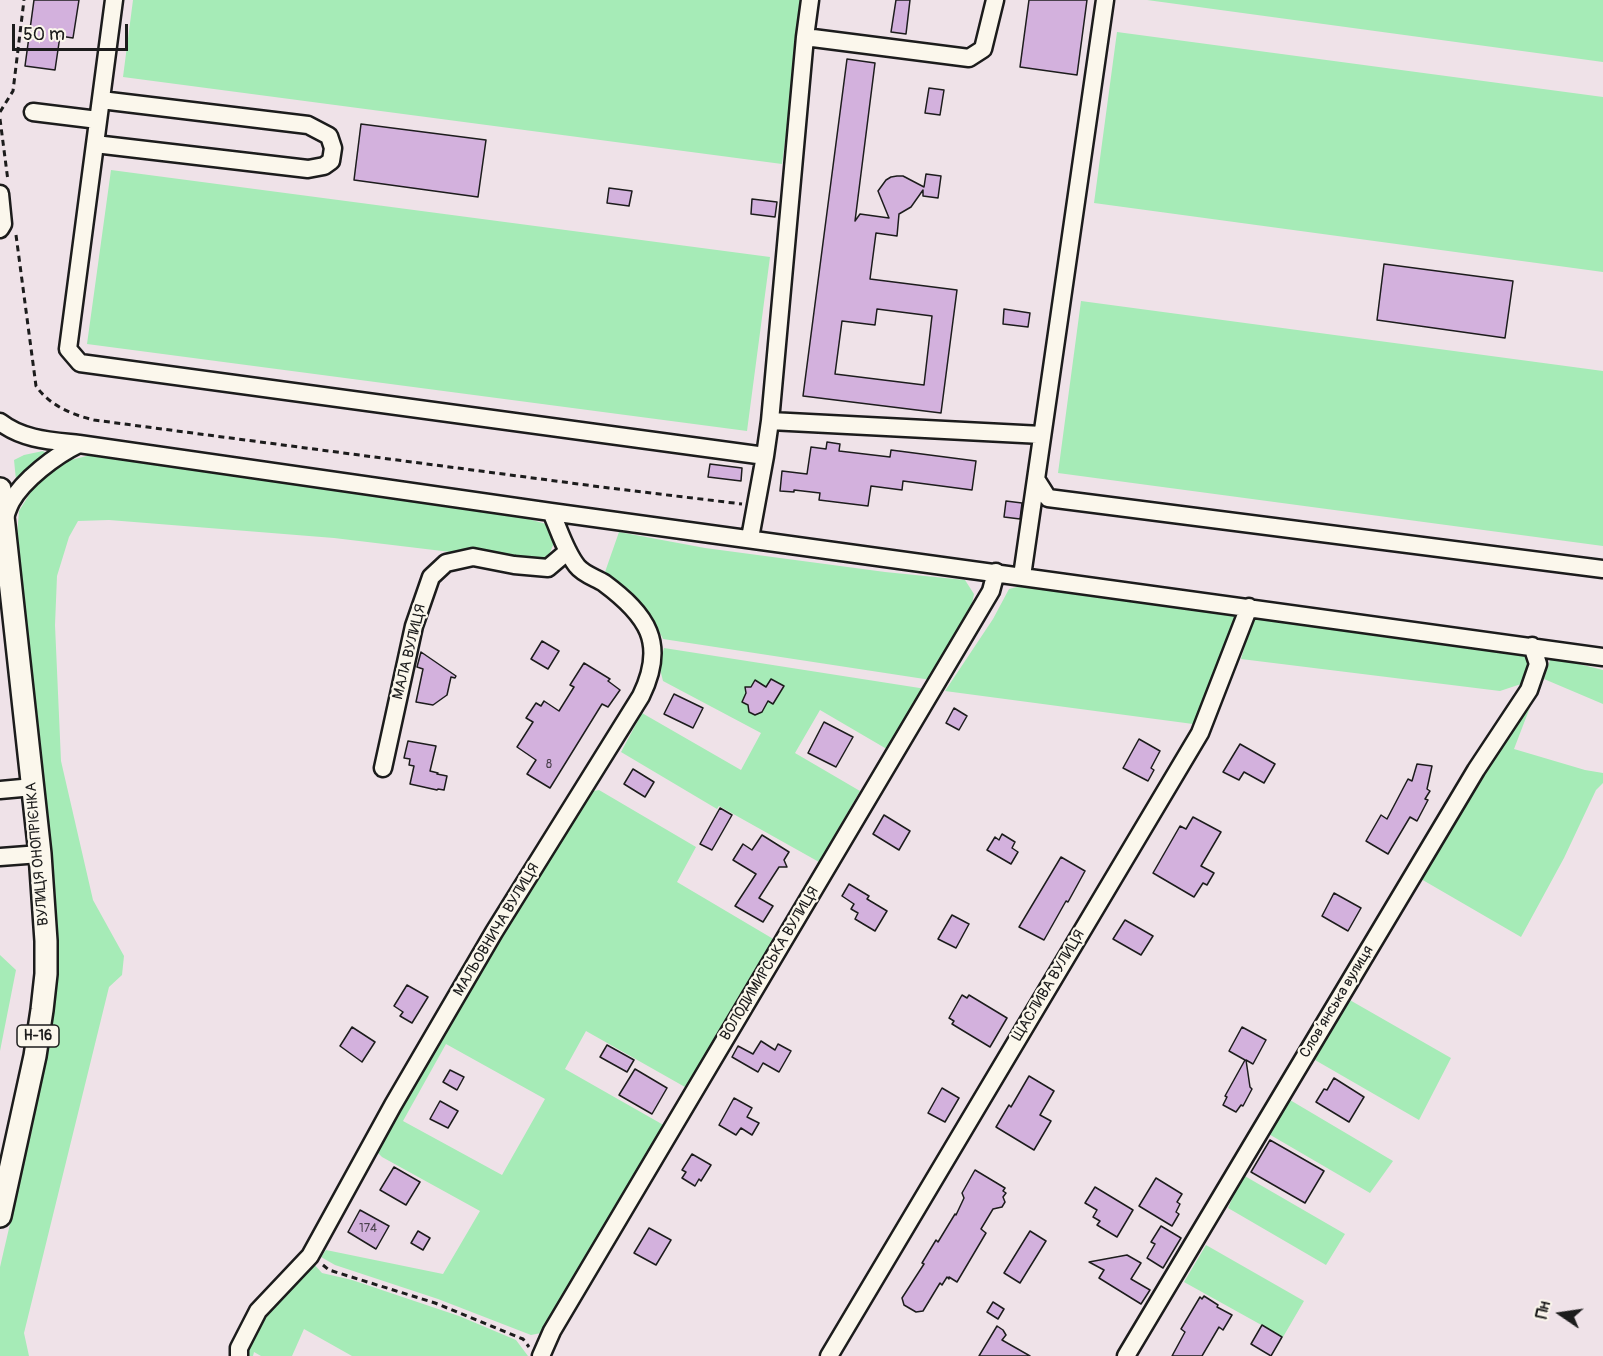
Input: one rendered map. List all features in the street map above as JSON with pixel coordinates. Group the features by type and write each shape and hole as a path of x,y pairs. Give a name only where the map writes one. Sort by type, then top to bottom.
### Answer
{"main road":[{"name":"ВУЛИЦЯ ОНОПРІЄНКА","path":"0,489 40,854 46,941 46,974 42,1010 0,1216"}],"street":[{"path":"114,0 69,349 80,363 765,456"},
{"path":"750,538 770,421 810,0"},
{"path":"805,37 969,58 983,49 995,0"},
{"path":"1022,576 1105,0"},
{"path":"95,144 308,169 324,166 331,161 333,148 329,136 308,125 101,100"},
{"path":"33,112 98,120"},
{"path":"0,194 3,224 0,230"},
{"path":"770,421 1042,435"},
{"path":"0,422 7,428 26,436 51,441 1603,657"},
{"path":"3,532 11,502 22,486 55,458 79,444"},
{"path":"1036,479 1048,498 1603,569"},
{"name":"МАЛЬОВНИЧА ВУЛИЦЯ","path":"239,1356 239,1348 258,1311 310,1256 393,1105 488,942 649,680 653,659 645,622 626,601 578,567 568,551 551,512"},
{"name":"МАЛА ВУЛИЦЯ","path":"383,768 414,626 431,578 446,563 472,557 514,565 548,568 568,551"},
{"name":"ВОЛОДИМИРСЬКА ВУЛИЦЯ","path":"535,1352 552,1331 991,591 996,572"},
{"name":"ЩАСЛИВА ВУЛИЦЯ","path":"829,1356 1200,733 1249,607"},
{"name":"Словʼянська вулиця","path":"1126,1356 1476,770 1529,690 1538,664 1532,646"},
{"path":"0,790 33,787"},
{"path":"0,857 40,854"}],"path":[{"path":"0,112 13,91 24,0"},
{"path":"310,1256 329,1270 435,1303 523,1339 535,1352"}],"green space":[{"path":"133,0 804,0 782,164 123,77"},
{"path":"1147,0 1603,0 1603,62"},
{"path":"1117,32 1603,97 1603,272 1094,203"},
{"path":"111,170 770,257 747,431 87,344"},
{"path":"1081,301 1603,371 1603,546 1058,473"},
{"path":"43,451 48,455 16,480 14,460 24,455"},
{"path":"91,455 525,518 546,524 556,538 549,555 534,562 334,538 109,520 78,521 69,537 57,576 55,625 61,761 93,900 124,956 122,975 109,987 24,1333 29,1356 0,1356 0,1267 33,1125 57,986 56,900 37,712 16,547 19,511 32,490 54,464"},
{"path":"619,532 705,548 885,572 965,580 974,594 971,609 931,680 663,639 627,588 616,587 605,572"},
{"path":"1033,583 1235,614 1233,628 1204,706 1193,724 945,691 993,619 1009,589"},
{"path":"1254,615 1526,652 1529,665 1524,683 1500,691 1241,659"},
{"path":"664,648 926,689 891,749 885,748 820,710 795,753 860,791 819,862 719,806 717,809 621,752 642,713 741,770 761,733 663,681 659,665"},
{"path":"1551,657 1603,670 1603,704 1544,679"},
{"path":"1534,693 1514,749 1603,773 1603,783 1596,790 1564,858 1521,937 1421,879 1448,831"},
{"path":"599,790 696,847 677,882 775,940 691,1088 685,1087 586,1031 565,1069 667,1127 546,1332 531,1335 438,1299 335,1265 321,1257 326,1250 443,1274 480,1211 378,1153 395,1116 589,792","holes":["446,1044 545,1099 502,1175 403,1121"]},
{"path":"0,955 16,970 0,1051"},
{"path":"1348,999 1451,1058 1419,1120 1315,1060"},
{"path":"1290,1100 1393,1161 1370,1193 1267,1133"},
{"path":"1243,1175 1345,1234 1326,1265 1228,1208"},
{"path":"1206,1245 1304,1301 1283,1337 1184,1282"},
{"path":"312,1262 322,1273 352,1280 459,1316 516,1340 528,1356 352,1356 304,1329 292,1356 261,1356 254,1352 253,1356 244,1356 264,1311"}],"building":[{"path":"34,0 79,0 73,38 60,36 55,70 25,66"},
{"path":"896,0 910,0 906,34 891,32"},
{"path":"1029,0 1087,0 1077,75 1020,67"},
{"path":"847,59 875,63 855,221 860,214 889,218 878,191 891,177 903,176 924,187 926,174 941,176 938,198 923,196 923,190 911,207 899,214 897,236 876,233 870,279 957,290 941,413 803,396","holes":["877,309 932,316 924,385 835,374 842,321 875,325"]},
{"path":"929,88 944,90 940,115 925,113"},
{"path":"361,124 486,140 478,197 354,180"},
{"path":"609,188 632,191 629,206 607,203"},
{"path":"752,199 777,202 775,217 751,214"},
{"path":"1384,264 1513,281 1505,338 1377,320"},
{"path":"1004,309 1030,313 1028,327 1003,324"},
{"path":"827,442 840,444 839,451 890,457 891,450 976,461 972,490 903,481 902,490 871,486 868,506 819,500 820,493 780,491 782,471 807,474 811,447 826,449"},
{"path":"710,464 742,468 741,481 708,477"},
{"path":"1006,501 1022,503 1020,519 1004,517"},
{"path":"542,641 559,651 548,669 531,659"},
{"path":"421,652 456,676 451,677 447,695 433,705 416,702 423,669 417,667"},
{"path":"584,663 610,679 608,681 620,690 608,707 602,704 550,788 527,774 536,760 517,747 533,722 526,718 536,703 541,706 544,701 559,711 574,687 570,685"},
{"path":"771,679 784,686 773,704 768,701 762,712 755,715 749,712 748,705 742,702 746,693 745,687 751,687 755,680 766,687"},
{"path":"674,694 703,708 693,728 664,714"},
{"path":"954,708 967,716 959,730 946,723"},
{"path":"824,722 853,737 836,767 808,753"},
{"path":"1139,739 1160,751 1151,768 1154,770 1148,781 1123,768"},
{"path":"408,741 436,746 430,771 447,776 444,790 410,784 414,766 409,765 410,759 404,758"},
{"path":"1240,744 1275,764 1264,783 1244,772 1239,780 1223,772"},
{"path":"1417,764 1432,766 1427,789 1430,791 1425,799 1428,800 1417,821 1410,817 1388,854 1366,841 1381,815 1387,819 1408,779 1412,781"},
{"path":"633,769 654,782 645,797 624,784"},
{"path":"720,808 732,815 712,850 700,844"},
{"path":"884,815 910,831 899,850 873,834"},
{"path":"1193,817 1221,832 1201,866 1214,873 1207,885 1203,883 1194,897 1153,873 1180,826 1186,829"},
{"path":"1002,834 1015,842 1012,848 1018,852 1011,864 987,850 995,837 999,840"},
{"path":"762,835 789,852 784,860 787,867 779,867 759,898 773,906 763,922 735,906 756,874 733,860 743,844 752,850"},
{"path":"1061,857 1085,871 1044,940 1019,927"},
{"path":"849,884 869,896 867,899 887,911 875,931 855,919 858,913 851,909 854,904 842,896"},
{"path":"1334,893 1361,908 1348,931 1322,916"},
{"path":"952,915 969,924 956,948 938,939"},
{"path":"1125,920 1153,936 1141,955 1113,939"},
{"path":"407,985 428,997 412,1023 400,1016 403,1012 394,1006"},
{"path":"962,995 967,998 969,995 1007,1018 990,1047 952,1024 954,1021 949,1018"},
{"path":"352,1027 375,1042 362,1062 340,1046"},
{"path":"1242,1027 1266,1040 1253,1064 1246,1060 1252,1089 1243,1106 1241,1105 1236,1112 1223,1105 1227,1097 1225,1096 1245,1060 1229,1051"},
{"path":"761,1041 775,1050 778,1044 791,1051 779,1072 763,1063 758,1072 732,1057 738,1046 753,1054"},
{"path":"607,1045 634,1060 627,1072 600,1057"},
{"path":"635,1069 667,1088 652,1114 619,1095"},
{"path":"450,1070 464,1077 457,1090 443,1082"},
{"path":"1029,1076 1054,1091 1040,1115 1051,1121 1034,1150 996,1127"},
{"path":"1334,1078 1364,1097 1349,1122 1316,1102"},
{"path":"942,1088 959,1098 945,1122 928,1113"},
{"path":"734,1098 752,1108 747,1117 759,1123 752,1135 741,1128 736,1135 719,1125"},
{"path":"440,1101 458,1111 448,1128 430,1119"},
{"path":"1270,1140 1324,1171 1305,1203 1251,1172"},
{"path":"692,1154 711,1165 695,1186 682,1178 686,1172 682,1170"},
{"path":"394,1167 420,1182 406,1205 380,1190"},
{"path":"975,1170 1005,1188 1003,1191 1006,1193 1003,1197 1005,1202 1002,1207 993,1209 981,1229 986,1233 957,1282 947,1277 942,1285 940,1283 923,1311 916,1312 904,1305 902,1298 936,1240 938,1242 956,1215 964,1198 962,1193"},
{"path":"1156,1178 1182,1194 1177,1202 1180,1204 1176,1212 1179,1214 1172,1226 1139,1206"},
{"path":"1095,1187 1133,1210 1117,1237 1097,1225 1100,1221 1093,1217 1097,1210 1085,1203"},
{"path":"360,1210 389,1226 376,1249 348,1232"},
{"path":"1161,1226 1181,1238 1163,1268 1147,1258 1155,1244 1151,1242"},
{"path":"649,1228 671,1240 656,1265 634,1253"},
{"path":"418,1231 430,1238 423,1250 411,1243"},
{"path":"1030,1231 1046,1241 1020,1283 1004,1273"},
{"path":"1127,1255 1141,1263 1131,1279 1150,1290 1141,1304 1099,1278 1104,1270 1089,1262"},
{"path":"1204,1296 1218,1305 1217,1307 1232,1315 1223,1330 1219,1327 1202,1356 1172,1356 1185,1332 1181,1329 1200,1297 1202,1299"},
{"path":"993,1302 1004,1309 998,1319 987,1312"},
{"path":"1262,1325 1282,1337 1271,1356 1251,1344"},
{"path":"997,1326 1006,1335 1002,1340 1030,1356 979,1356"}]}
